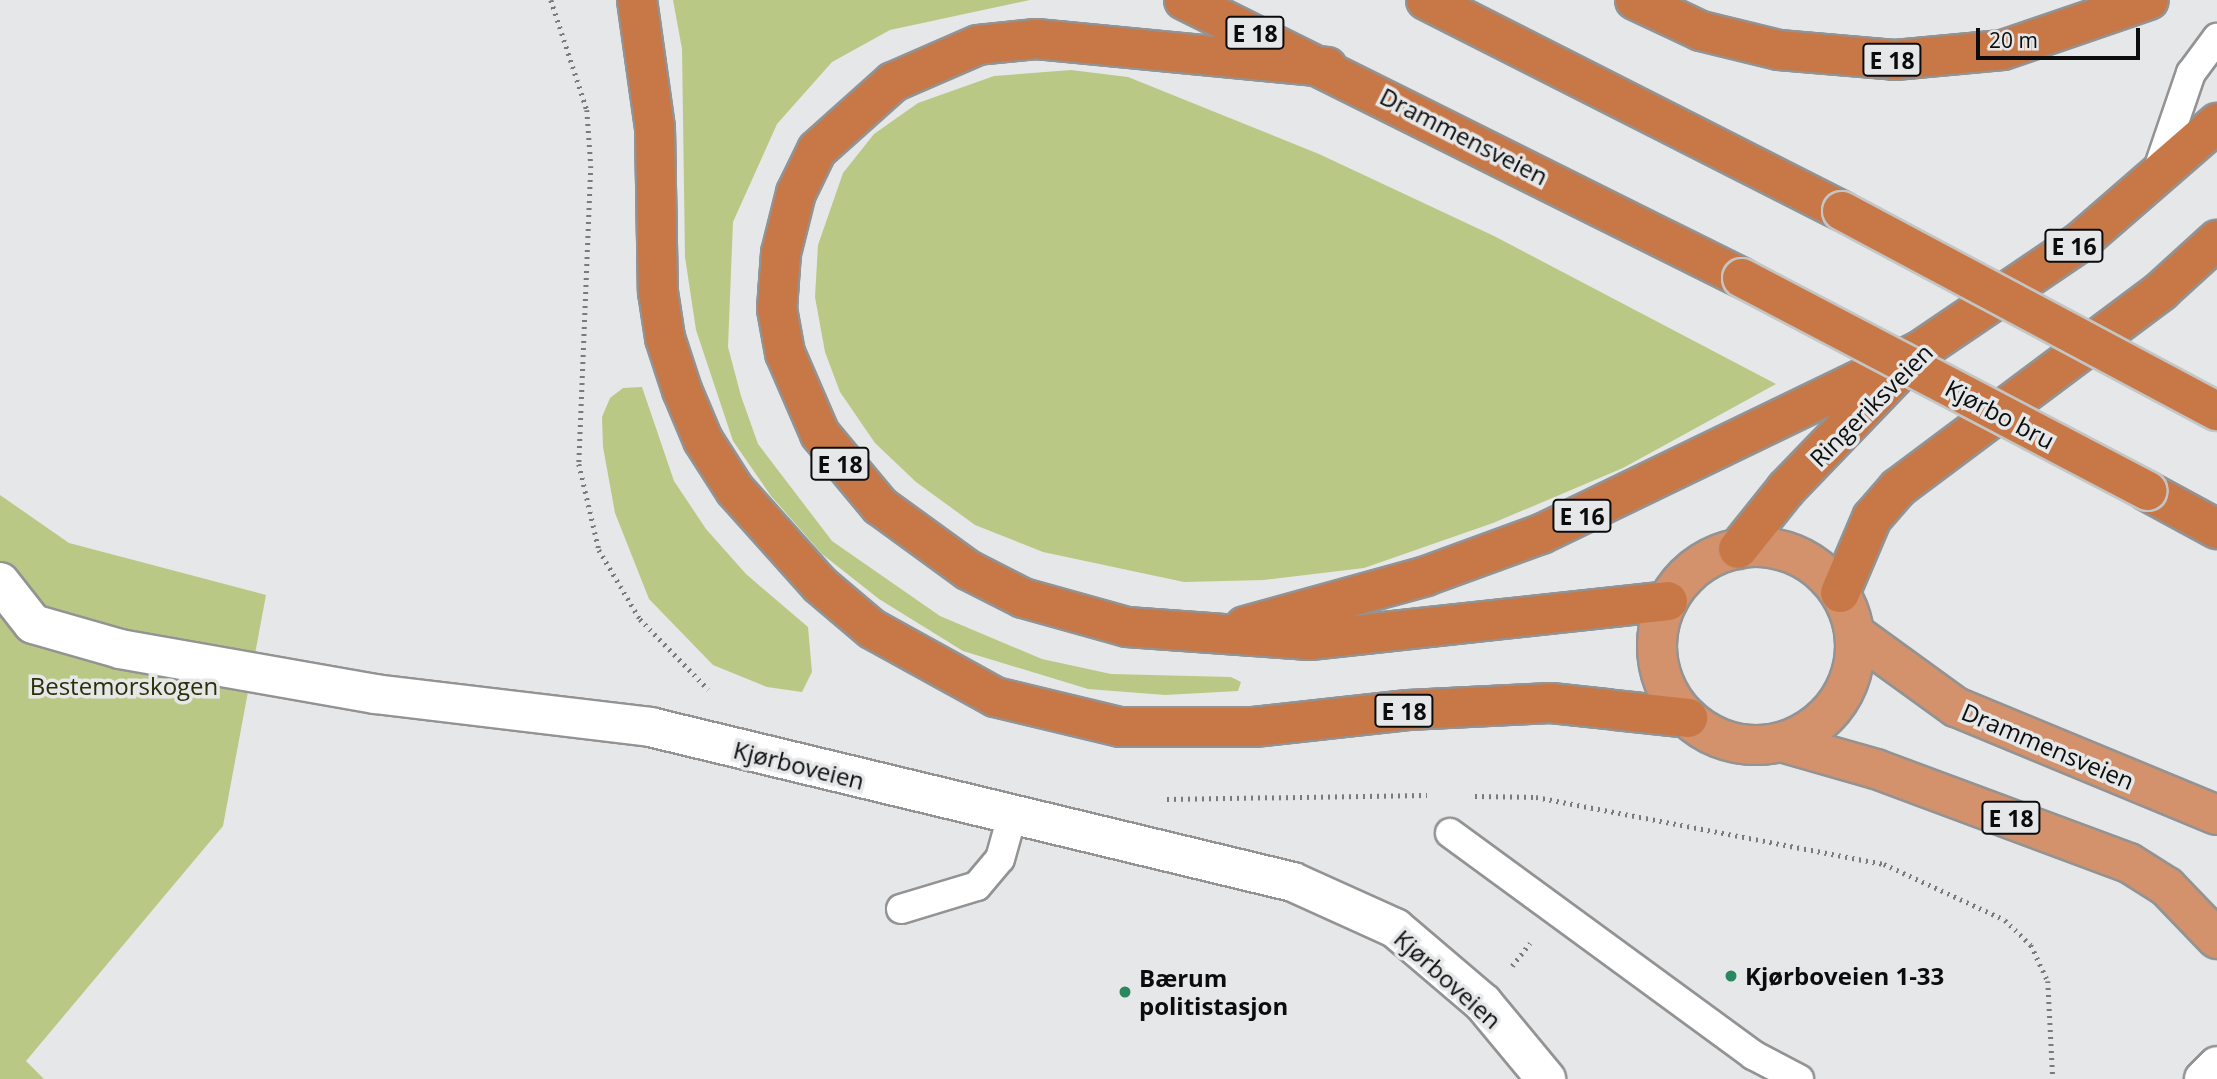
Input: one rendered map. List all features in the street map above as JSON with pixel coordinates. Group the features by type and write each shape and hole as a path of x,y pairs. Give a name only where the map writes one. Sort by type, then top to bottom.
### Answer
{"highway":[{"name":"E 18","path":"637,0 655,128 658,292 665,338 682,390 703,440 735,490 820,585 872,629 995,697 1120,727 1254,727 1408,710 1550,703 1688,718"},
{"name":"Drammensveien","path":"1184,0 1327,67 1742,278"},
{"path":"1426,0 1842,211 2217,411"},
{"name":"E 18","path":"1635,0 1701,31 1779,50 1895,60 2003,50 2149,0"},
{"name":"E 18","path":"1327,67 1036,39 978,45 939,58 884,89 817,150 796,193 781,253 777,309 799,395 843,468 880,506 968,570 1023,598 1127,627 1310,640 1668,601"},
{"name":"Ringeriksveien","path":"1738,549 1786,489 1918,352 2079,243 2154,182 2217,123"},
{"path":"1840,593 1872,518 1898,488 2161,291 2217,240"},
{"name":"Kjørbo bru","path":"1742,278 2217,529"},
{"name":"E 16","path":"1226,632 1426,576 1541,534 1918,352"},
{"path":"1738,549 1795,555 1821,570 1840,593 1855,634 1849,681 1838,702 1802,734 1781,742 1748,745 1716,736 1688,718 1675,702 1659,663 1660,621 1668,601 1685,577 1709,559 1738,549"},
{"name":"Drammensveien","path":"1855,634 1955,707 1988,723 2217,815"},
{"name":"E 18","path":"1781,742 1876,769 2129,863 2167,887 2217,939"}],"street":[{"name":"Kjørboveien","path":"0,582 33,624 120,649 374,694 650,727 1293,883 1395,928 1483,1003 1546,1079"},
{"path":"2204,1079 2217,1066"}],"lane":[{"path":"2154,182 2191,73 2217,38"},
{"path":"901,909 977,886 1000,859 1012,816"},
{"path":"1450,833 1753,1055 1799,1079"}],"path":[{"path":"1483,1003 1556,911"}],"green space":[{"path":"673,0 1030,0 890,30 832,62 777,124 733,222 728,347 741,396 758,444 832,541 940,616 1042,659 1111,674 1231,677 1241,682 1238,691 1165,695 1088,689 963,651 879,599 822,554 771,496 733,441 696,330 685,257 682,49"},
{"path":"1071,70 1128,77 1319,154 1494,236 1776,384 1623,468 1493,523 1364,568 1264,580 1184,582 1043,552 975,525 916,482 875,443 840,392 825,352 815,297 818,245 843,173 874,134 918,103 994,76"},
{"path":"642,387 674,481 706,529 746,574 808,627 812,672 802,692 767,687 713,665 649,599 615,513 603,447 602,417 610,398 623,388"},
{"name":"Bestemorskogen","path":"0,495 69,543 266,595 223,826 26,1061 44,1079 0,1079"}],"place":[{"name":"Kjørboveien 1-33","path":"1731,976"},
{"name":"Bærum politistasjon","path":"1125,992"}]}
